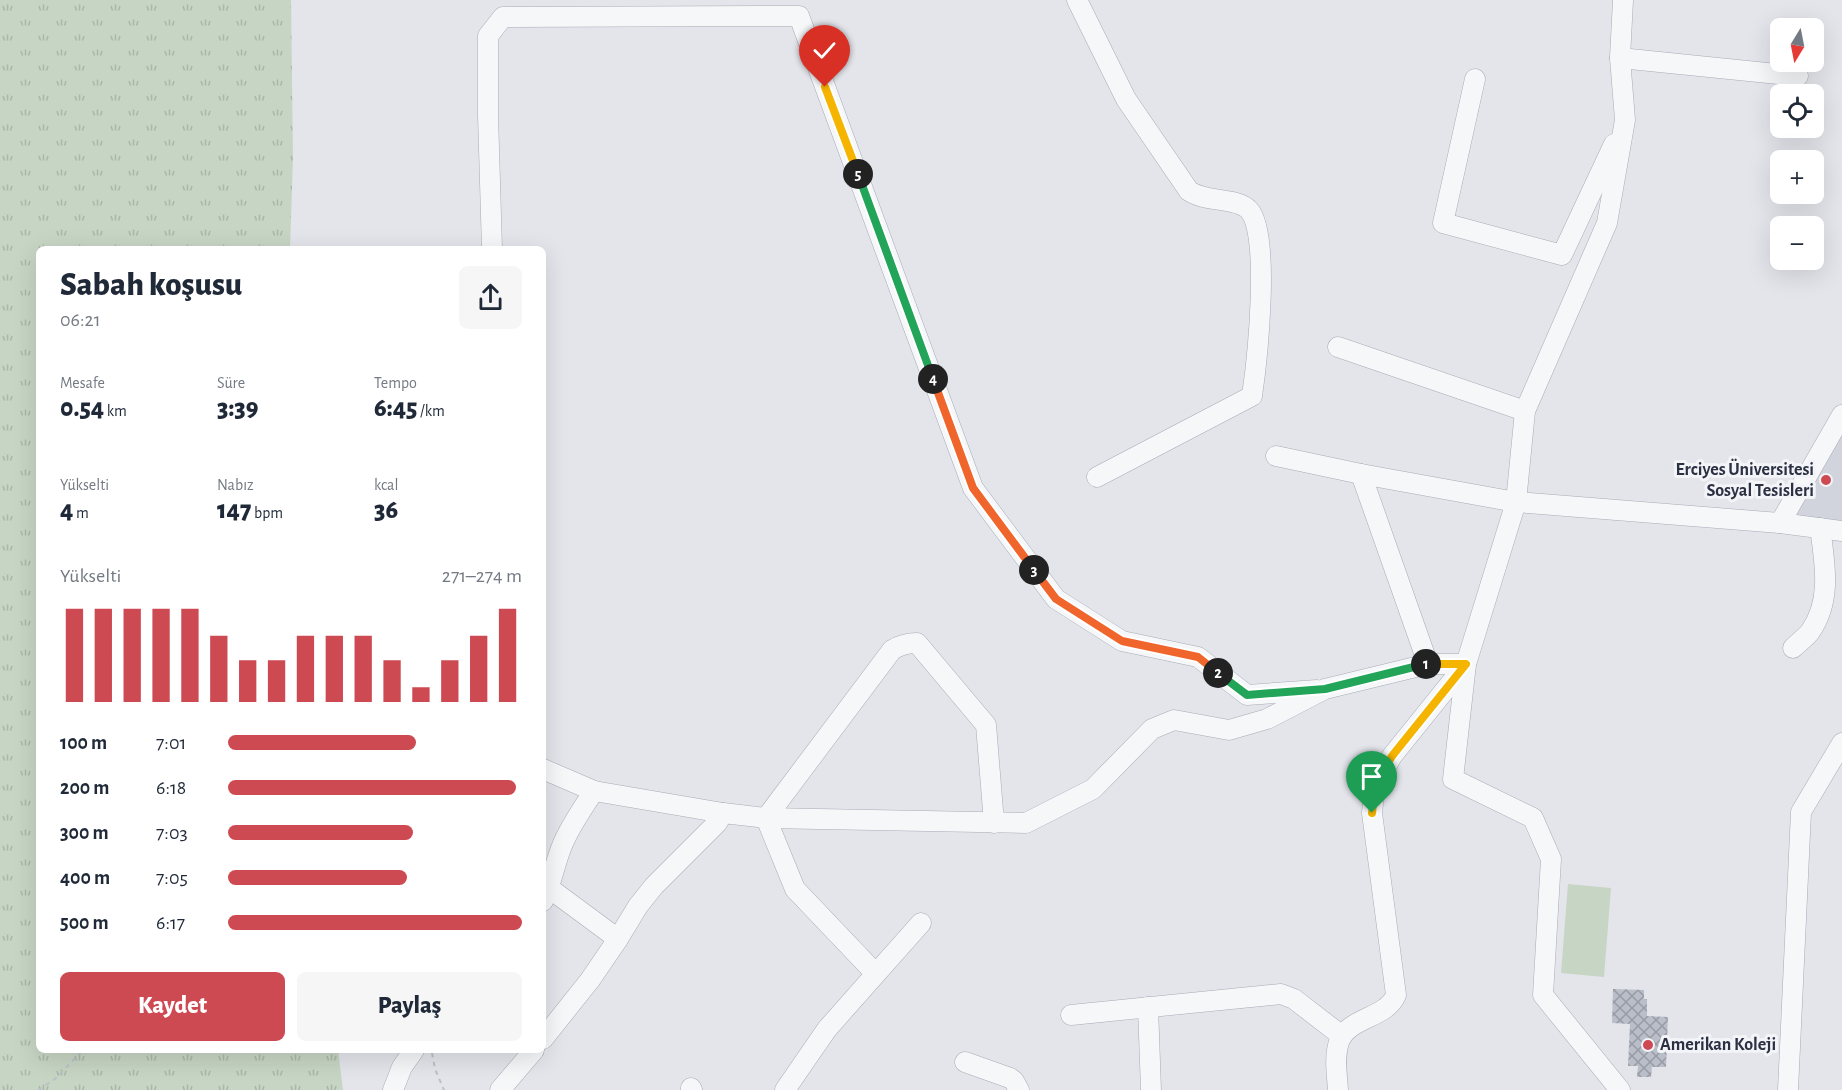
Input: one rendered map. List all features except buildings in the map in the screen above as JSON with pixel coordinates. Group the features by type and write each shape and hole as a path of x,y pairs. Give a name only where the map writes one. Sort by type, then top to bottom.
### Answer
{"street":[{"path":"1077,0 1125,99 1189,191 1203,198 1241,203 1250,210 1258,230 1260,251 1257,361 1252,396 1097,477"},
{"path":"1620,1090 1543,995 1551,860 1533,818 1453,778 1466,664 1516,502 1525,411 1607,224 1625,120 1620,58 1623,0"},
{"path":"492,246 488,115 489,36 503,17 797,8 973,488 1056,599 1122,641 1198,657 1247,695 1325,689 1428,664 1466,664"},
{"path":"1620,58 1798,76"},
{"path":"1475,78 1443,223 1562,255 1625,120"},
{"path":"1338,347 1525,411"},
{"path":"1780,523 1842,415"},
{"path":"1276,456 1516,502 1780,523 1842,531"},
{"path":"1361,474 1428,664"},
{"path":"1793,648 1809,634 1820,616 1826,589 1820,528"},
{"path":"766,818 892,651 908,643 917,643 986,725 994,823"},
{"path":"1338,1090 1337,1053 1341,1036 1353,1026 1390,1006 1396,995 1372,813 1379,778 1392,756 1466,664"},
{"path":"546,770 594,790 723,813 766,818 1026,823 1093,789 1152,729 1174,720 1229,730 1267,718 1325,689"},
{"path":"1788,1090 1802,812 1842,744"},
{"path":"594,790 565,839 546,894 618,939"},
{"path":"546,1035 590,980 638,906 654,886 717,823 723,813"},
{"path":"766,818 795,889 875,973"},
{"path":"785,1090 827,1029 921,923"},
{"path":"1071,1015 1281,994 1294,999 1341,1036"},
{"path":"1148,1007 1151,1090"},
{"path":"393,1090 402,1067 412,1053"},
{"path":"500,1090 531,1053"},
{"path":"965,1062 1010,1078 1019,1090"}],"path":[{"path":"38,1090 55,1079 80,1053"},
{"path":"432,1053 435,1069 444,1090"}],"shaded area":[{"name":"Erciyes Üniversitesi Sosyal Tesisleri","path":"1842,421 1842,525 1788,519"}],"green space":[{"path":"0,0 291,0 293,158 290,246 36,246 36,1053 338,1053 343,1090 0,1090"},
{"path":"1568,884 1611,888 1604,977 1561,973"}],"place":[{"name":"Erciyes Üniversitesi Sosyal Tesisleri","path":"1826,480"},
{"name":"Amerikan Koleji","path":"1648,1045"}],"route":[{"path":"825,87 973,488 1056,599 1122,641 1198,657 1247,695 1325,689 1428,664 1466,664 1392,756 1379,778 1372,813"}]}
